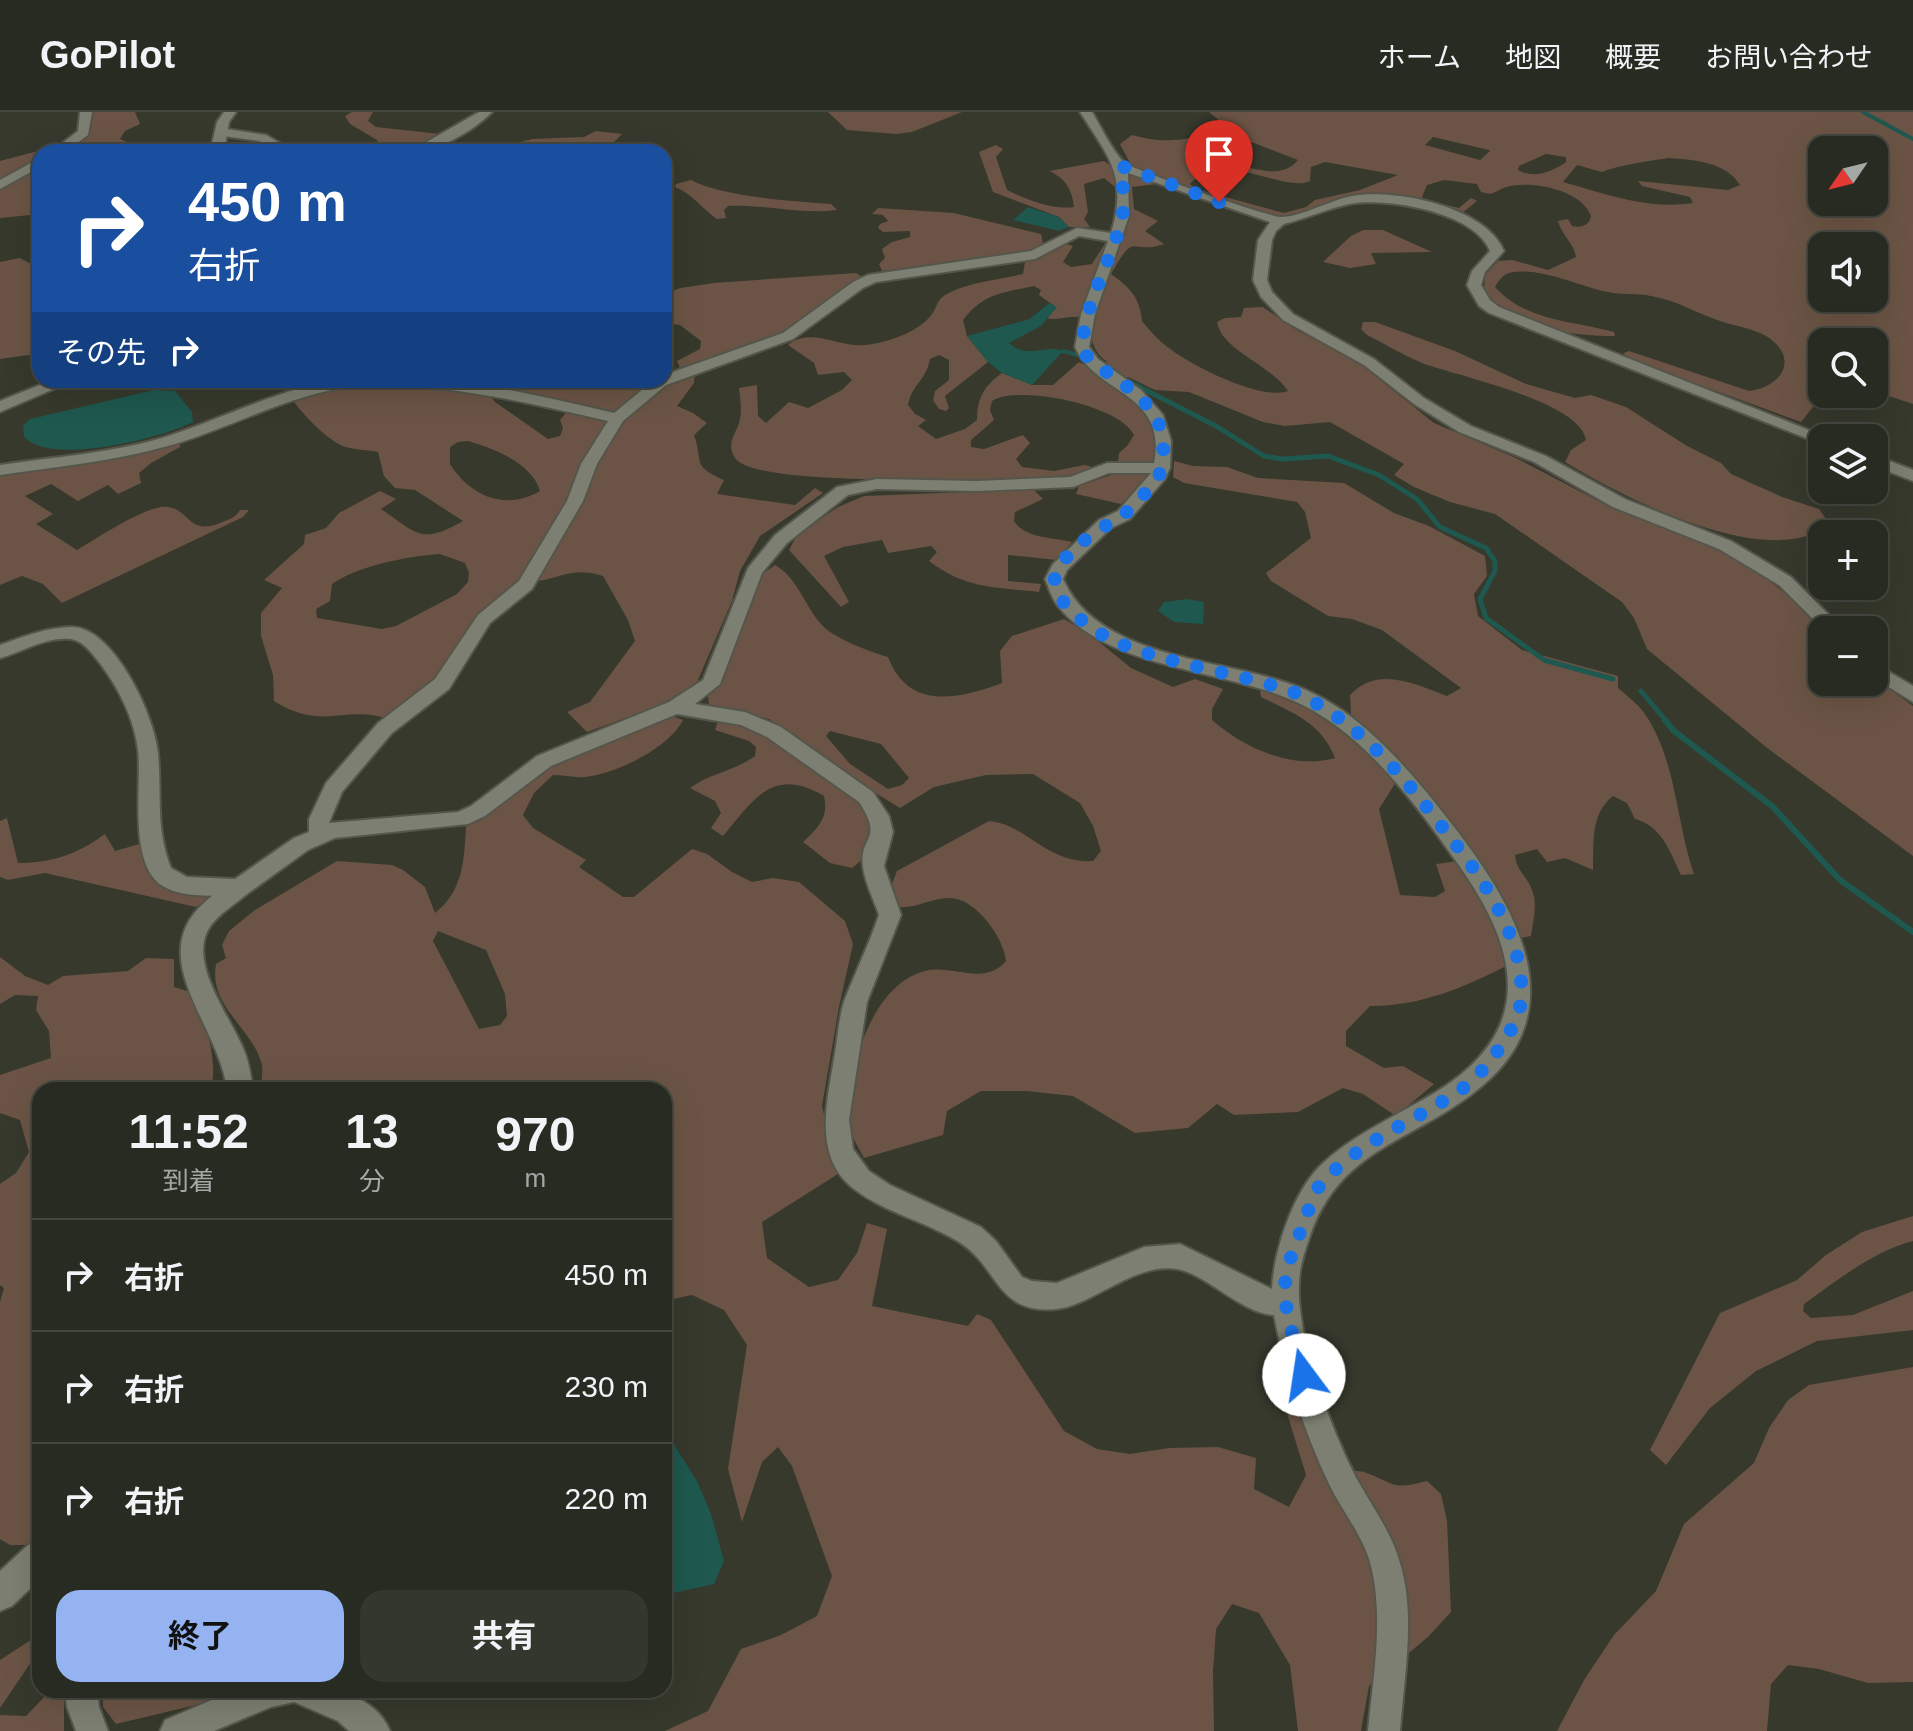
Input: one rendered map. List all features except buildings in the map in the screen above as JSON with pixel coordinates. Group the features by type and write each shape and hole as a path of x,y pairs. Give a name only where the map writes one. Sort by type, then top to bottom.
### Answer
{"street":[{"path":"68,144 84,132 86,112"},
{"path":"218,144 220,132 230,112"},
{"path":"431,144 477,121 486,112"},
{"path":"1086,112 1121,166 1124,211 1086,321 1082,347 1091,361 1125,384 1159,418 1162,427 1162,468 1159,476 1124,515 1097,530 1059,568 1054,579 1064,602 1088,625 1116,642 1296,693 1318,703 1354,730 1410,786 1464,855 1500,908 1514,947 1520,980 1519,1011 1506,1039 1486,1068 1463,1088 1371,1144 1319,1185 1291,1258 1285,1285 1286,1303 1304,1375 1334,1462 1372,1530 1388,1573 1390,1657 1384,1731"},
{"path":"220,132 262,138 274,144"},
{"path":"1121,166 1203,197 1280,221"},
{"path":"0,185 32,167"},
{"path":"1808,433 1494,310 1484,303 1474,285 1479,271 1497,251 1497,244 1490,233 1471,221 1399,202 1373,199 1344,202 1280,221 1270,229 1265,240 1260,280 1266,294 1288,317 1369,362 1419,401 1465,429 1540,459 1619,503 1725,545 1785,581 1821,616"},
{"path":"672,367 788,336 858,285 873,278 1035,255 1077,232 1114,238"},
{"path":"0,407 47,388"},
{"path":"0,470 110,454 165,442 327,388"},
{"path":"474,388 617,418"},
{"path":"319,835 319,819 333,788 385,728 442,684 484,619 526,585 575,501 589,464 617,418 654,388"},
{"path":"1888,466 1913,476"},
{"path":"238,1082 232,1048 192,970 189,955 195,929 209,912 239,888 319,835 352,826 461,819 478,811 544,761 630,723 676,707 703,692 711,684 754,572 781,539 843,491 877,484 977,486 1073,482 1107,468 1162,468"},
{"path":"0,652 31,640 62,634 83,635 94,643 123,681 142,723 148,750 150,841 162,873 171,881 187,885 239,888"},
{"path":"1888,678 1913,695"},
{"path":"676,707 745,719 774,732 866,797 879,816 883,832 873,866 890,915 855,1002 837,1120 841,1153 860,1179 881,1193 972,1236 987,1250 1013,1286 1030,1294 1058,1296 1144,1259 1180,1256 1266,1302 1286,1303"},
{"path":"0,1594 32,1564"},
{"path":"82,1698 92,1731"},
{"path":"176,1731 254,1698"},
{"path":"323,1698 349,1710 374,1731"}],"shaded area":[{"path":"92,112 135,112 140,124 125,131 120,139 132,144 75,144 91,131"},
{"path":"352,112 373,112 368,121 376,127 440,134 422,144 379,144 350,124 345,116"},
{"path":"828,112 962,112 912,132 896,134 847,130"},
{"path":"1209,112 1913,112 1913,404 1888,396 1888,328 1808,328 1808,408 1812,408 1801,422 1625,358 1624,353 1629,351 1749,391 1771,384 1783,370 1785,362 1776,344 1755,331 1660,298 1608,292 1525,271 1507,274 1495,287 1520,307 1566,322 1614,332 1615,336 1562,332 1508,314 1494,305 1484,292 1485,275 1498,261 1512,260 1548,270 1576,257 1558,221 1568,219 1572,226 1578,227 1584,226 1591,216 1577,200 1555,189 1517,185 1490,194 1481,192 1477,184 1444,180 1427,185 1422,197 1424,200 1459,208 1471,198 1477,201 1462,213 1377,195 1335,201 1286,217 1188,190 1139,170 1131,165 1120,144 1132,135 1155,140 1188,138 1220,126 1221,122","holes":["1227,135 1233,135 1298,160 1283,170 1266,171 1189,156","1433,137 1489,150 1490,151 1480,160 1425,145","1546,154 1566,157 1566,162 1543,173 1524,173 1518,170 1519,166","1669,158 1718,167 1727,171 1740,185 1728,190 1638,181 1642,186 1690,197 1693,203 1677,205 1628,200 1563,182 1577,165 1602,172","1325,162 1398,175 1360,190 1315,200 1306,207 1284,213 1196,189 1190,184 1203,174 1216,170 1304,183 1310,181 1311,167"]},
{"path":"596,131 622,134 612,144 513,144 532,139 584,137"},
{"path":"996,145 1003,149 996,157 1007,190 1031,200 1057,207 1074,207 1067,185 1049,171 1104,161 1117,170 1115,187 1104,178 1084,184 1088,212 1084,219 1090,227 1069,227 1059,217 993,192 979,152"},
{"path":"32,153 32,164 18,172 32,175 32,215 0,218 0,161"},
{"path":"1132,173 1157,184 1132,187 1134,209 1158,221 1145,231 1164,244 1130,247 1111,274 1132,293 1139,305 1142,321 1164,344 1212,373 1262,391 1288,391 1270,372 1228,341 1217,322 1241,317 1244,308 1263,307 1298,331 1353,358 1434,423 1516,458 1610,507 1706,541 1741,559 1809,616 1808,696 1888,696 1888,688 1913,706 1913,856 1766,747 1647,649 1634,618 1622,602 1495,514 1450,502 1394,475 1404,464 1330,422 1285,426 1263,422 1189,392 1155,390 1128,377 1116,381 1142,408 1153,425 1156,447 1154,462 1118,462 1119,453 1134,435 1125,424 1110,415 1068,400 1023,395 1005,396 992,401 990,410 994,420 971,440 971,447 984,449 1023,435 1030,443 1016,459 1022,467 1054,471 1085,465 1095,468 1060,478 888,480 788,474 753,468 735,458 731,443 741,415 739,388 757,385 758,416 766,423 789,402 808,408 842,390 852,380 844,372 818,375 814,363 788,345 806,337 855,345 892,339 919,326 932,314 940,299 954,291 1023,274 1025,262 1066,244 1073,246 1063,262 1071,267 1092,264 1106,242 1117,243 1127,174","holes":["1034,286 1041,290 1039,295 1056,307 1046,318 1092,319 1093,343 1107,362 1096,370 1079,362 1053,385 1032,385 1002,373 983,393 977,420 965,429 936,439 918,426 926,420 915,414 908,405 930,359 939,355 949,360 949,380 935,391 933,400 939,409 946,411 949,408 945,396 988,362 967,336 963,320 971,311 987,299 1003,293"]},
{"path":"691,180 739,194 831,204 837,210 728,206 724,210 726,218 717,219 687,193 675,187"},
{"path":"878,208 954,213 1041,234 1043,244 989,259 882,271 879,264 885,258 882,249 892,242 910,237 910,231 883,232 878,228 888,221 883,215 872,214"},
{"path":"1363,230 1383,230 1432,252 1371,253 1376,264 1350,268 1323,262 1351,236"},
{"path":"20,258 32,263 32,356 0,359 0,262"},
{"path":"856,273 863,278 778,335 680,368 677,361 700,349 701,341 680,325 672,324 672,292 714,283"},
{"path":"1363,322 1375,322 1455,351 1526,384 1575,398 1591,395 1626,407 1687,446 1721,463 1731,474 1782,497 1819,509 1827,520 1808,520 1808,535 1804,537 1772,540 1735,536 1658,510 1565,462 1571,450 1586,440 1579,426 1563,413 1514,392 1415,360 1361,329"},
{"path":"695,372 694,383 677,406 707,423 694,435 700,463 707,471 724,480 717,494 795,505 815,488 823,493 760,536 740,571 732,601 695,687 667,703 587,732 567,712 590,702 635,641 628,620 603,576 579,572 522,581 439,678 388,719 359,714 307,715 274,701 273,675 261,636 261,613 282,588 264,580 304,544 305,535 326,528 339,513 380,491 396,499 381,509 420,533 438,533 463,521 415,490 395,488 384,476 378,452 338,443 318,429 285,388 495,388 672,388 672,380","holes":["495,388 574,403 560,420 563,428 560,436 548,439 495,402 489,394","468,441 510,458 529,472 540,491 515,500 502,500 468,485 450,464 450,447","440,554 465,563 468,582 457,594 396,626 382,629 317,618 316,609 330,601 332,584 343,578 383,563"]},
{"path":"180,441 180,447 139,473 141,483 118,494 108,485 78,501 51,484 25,496 53,514 36,524 77,550 122,523 159,507 176,509 191,522 204,526 230,519 240,510 249,510 243,517 62,603 43,584 22,576 0,585 0,474"},
{"path":"1174,461 1193,466 1227,467 1258,478 1344,483 1394,513 1429,526 1485,556 1487,576 1474,594 1478,616 1522,650 1618,676 1618,688 1645,714 1664,752 1694,874 1681,875 1659,834 1635,819 1627,803 1613,796 1600,811 1597,820 1593,870 1565,858 1547,862 1537,849 1515,855 1535,901 1531,936 1520,938 1488,876 1463,839 1418,785 1351,714 1350,695 1372,681 1410,682 1447,696 1461,688 1382,630 1352,619 1328,616 1271,581 1266,573 1311,538 1305,512 1297,502 1184,483 1173,477"},
{"path":"1148,473 1147,484 1121,504 1076,494 1079,486 1114,474"},
{"path":"1034,490 1043,499 1015,512 1014,521 1033,534 1072,542 1057,560 1008,555 1008,581 1041,584 1039,592 968,582 929,561 937,552 931,546 888,553 882,540 843,547 824,556 849,602 841,607 789,550 797,535 838,507 864,496"},
{"path":"775,565 783,570 826,629 852,644 888,657 908,686 922,693 952,696 1002,683 1000,651 1012,636 1064,619 1092,636 1131,668 1173,687 1195,679 1223,689 1212,709 1212,720 1239,739 1269,754 1302,761 1335,758 1314,727 1261,697 1260,689 1319,713 1347,734 1396,782 1379,809 1400,895 1435,897 1445,891 1436,864 1458,861 1499,935 1510,964 1443,994 1407,1003 1370,1006 1346,1031 1346,1046 1384,1068 1403,1066 1434,1084 1396,1116 1363,1094 1343,1088 1298,1112 1234,1115 1217,1104 1188,1128 1135,1133 1073,1096 1027,1091 981,1091 947,1111 943,1135 864,1158 850,1129 849,1104 857,1058 876,1012 906,980 925,971 988,973 1006,961 1000,941 986,920 959,899 898,907 890,889 897,871 989,821 1014,829 1050,850 1077,860 1093,861 1101,851 1093,826 1080,803 1033,774 986,775 934,787 900,808 846,775 769,719 709,705 708,696 724,680 729,653 761,575","holes":["830,731 881,744 909,778 902,785 888,789 850,764 826,736"]},
{"path":"669,715 683,720 654,750 626,765 585,777 553,775 534,793 523,815 533,828 586,860 579,867 623,897 634,897 692,849 707,854 752,882 773,878 799,882 845,921 853,944 822,1106 838,1174 762,1222 767,1258 809,1287 838,1280 857,1253 867,1223 887,1229 872,1306 968,1326 977,1314 991,1320 1064,1431 1097,1449 1130,1454 1169,1448 1218,1447 1256,1458 1254,1489 1289,1507 1306,1475 1281,1394 1295,1389 1325,1473 1360,1471 1399,1485 1427,1481 1441,1494 1447,1521 1451,1612 1428,1637 1369,1686 1361,1731 1298,1731 1290,1665 1259,1613 1232,1604 1216,1629 1214,1731 665,1731 708,1711 741,1649 781,1635 817,1616 832,1576 792,1466 778,1447 762,1462 742,1522 728,1469 747,1345 724,1310 692,1295 672,1299 672,1082 261,1082 262,1065 257,1052 225,1005 215,979 216,964 226,958 222,945 229,931 255,910 337,861 392,865 403,870 425,887 435,913 457,885 463,863 466,827 555,762","holes":["438,931 486,950 505,994 507,1016 500,1025 479,1029 433,941"]},
{"path":"718,721 741,724 779,742 860,799 875,823 863,859 852,868 830,863 803,842 824,817 824,796 791,784 766,791 755,799 723,836 711,828 721,813 715,801 690,788 747,761 755,756 756,747 749,741 715,730"},
{"path":"7,818 18,863 64,856 105,834 115,851 143,843 146,859 219,892 196,907 45,873 8,880 0,877 0,821"},
{"path":"0,957 25,976 48,985 63,976 128,971 146,958 174,959 174,987 197,994 210,1042 213,1069 212,1082 32,1082 31,1545 10,1545 0,1539 0,1302 4,1288 0,1285 0,1184 16,1173 29,1152 20,1120 0,1113 0,1075 51,1058 49,1031 36,1010 38,996 15,995 0,1004"},
{"path":"1913,1216 1913,1241 1883,1252 1856,1268 1804,1304 1803,1311 1811,1318 1853,1315 1913,1291 1913,1330 1817,1341 1756,1371 1710,1408 1666,1465 1650,1450 1720,1313 1797,1280 1826,1255 1862,1232"},
{"path":"1913,1367 1913,1682 1868,1683 1819,1669 1788,1665 1771,1684 1767,1731 1557,1731 1584,1680 1614,1635 1656,1591 1684,1524 1754,1463 1769,1428 1788,1400 1809,1385"},
{"path":"32,1639 32,1661 0,1708 0,1660"},
{"path":"43,1698 64,1698 64,1731 0,1731 0,1715 26,1716"},
{"path":"102,1698 226,1698 116,1724 103,1707"}],"water":[{"path":"1028,207 1059,217 1069,227 1059,231 1013,220"},
{"path":"1049,303 1057,307 1041,326 1009,343 1022,350 1063,351 1032,385 1002,373 988,362 967,336 1030,319"},
{"path":"154,390 175,391 192,412 193,422 157,435 106,447 56,449 37,445 24,436 23,426 30,419"},
{"path":"1187,599 1204,602 1203,624 1174,622 1158,611 1164,602"},
{"path":"672,1442 697,1481 711,1514 724,1561 714,1584 672,1593"}],"waterway":[{"path":"1863,112 1913,139"},
{"path":"1063,351 1078,355"},
{"path":"1126,380 1216,426 1264,456 1282,459 1328,456 1379,475 1417,499 1440,527 1486,548 1495,561 1495,571 1480,599 1486,618 1544,660 1613,679"},
{"path":"1641,691 1667,722"},
{"path":"1665,720 1674,731 1772,806 1840,880 1913,932"}],"route":[{"path":"1219,202 1121,166 1124,211 1121,225 1100,276 1086,321 1082,347 1091,361 1125,384 1159,418 1162,427 1162,468 1159,476 1124,515 1105,524 1074,550 1054,579 1057,591 1074,614 1116,642 1296,693 1318,703 1354,730 1410,786 1464,855 1500,908 1514,947 1520,980 1519,1011 1506,1039 1486,1068 1463,1088 1371,1144 1319,1185 1291,1258 1285,1285 1286,1303 1304,1375"}]}
